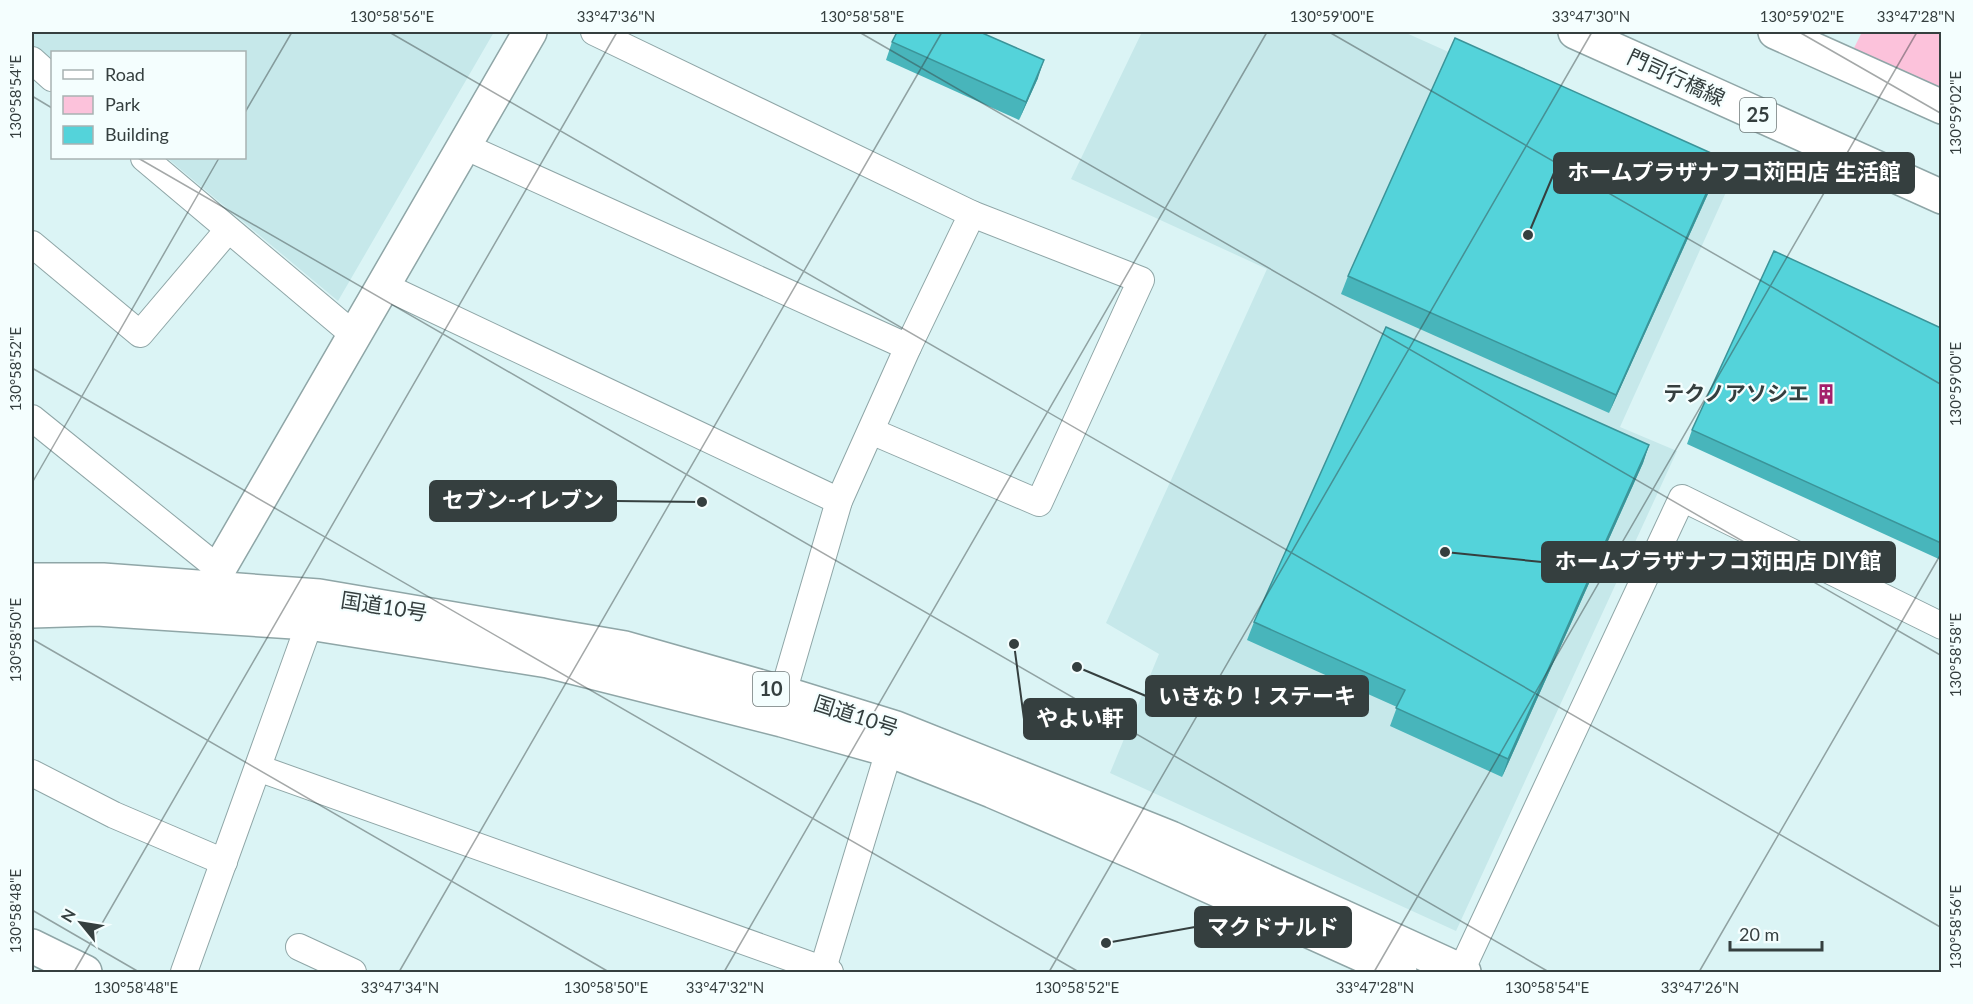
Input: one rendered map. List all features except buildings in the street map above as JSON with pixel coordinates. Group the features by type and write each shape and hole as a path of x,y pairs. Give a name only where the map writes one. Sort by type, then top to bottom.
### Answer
{"main road":[{"path":"216,578 382,285 530,32"},
{"name":"門司行橋線","path":"1575,32 1941,197"},
{"path":"1775,32 1941,107"},
{"name":"国道10号","path":"32,580 216,578 314,610 549,661 782,720 892,739 992,791 1119,845 1400,972"},
{"name":"国道10号","path":"32,611 314,610 625,648 783,693 892,739 1171,838 1462,972"},
{"path":"32,946 85,972"}],"street":[{"path":"594,32 972,214 1141,280 1038,503 871,430"},
{"path":"32,60 51,77"},
{"path":"464,146 908,347"},
{"path":"145,159 354,335"},
{"path":"783,693 839,501 908,347 972,214"},
{"path":"32,244 141,334 228,230"},
{"path":"382,285 839,501"},
{"path":"32,418 216,578"},
{"path":"1462,972 1682,498 1941,626"},
{"path":"184,972 314,610"},
{"path":"258,768 825,972 892,739"},
{"path":"32,773 114,815 224,862"},
{"path":"299,947 353,972"}],"shaded area":[{"path":"32,32 494,32 338,301 168,159 246,159 246,51 51,51 51,60 32,44"},
{"path":"1142,32 1404,32 1732,179 1620,427 1677,451 1456,931 1110,773 1159,654 1106,623 1267,269 1071,179"}],"green space":[{"path":"1862,32 1941,32 1941,107 1846,64"}],"place":[{"name":"ホームプラザナフコ苅田店 生活館","path":"1528,235"},
{"name":"テクノアソシエ","path":"1826,394"},
{"name":"セブン-イレブン","path":"702,502"},
{"name":"ホームプラザナフコ苅田店 DIY館","path":"1445,552"},
{"name":"やよい軒","path":"1014,644"},
{"name":"いきなり！ステーキ","path":"1077,667"},
{"name":"マクドナルド","path":"1106,943"}]}
